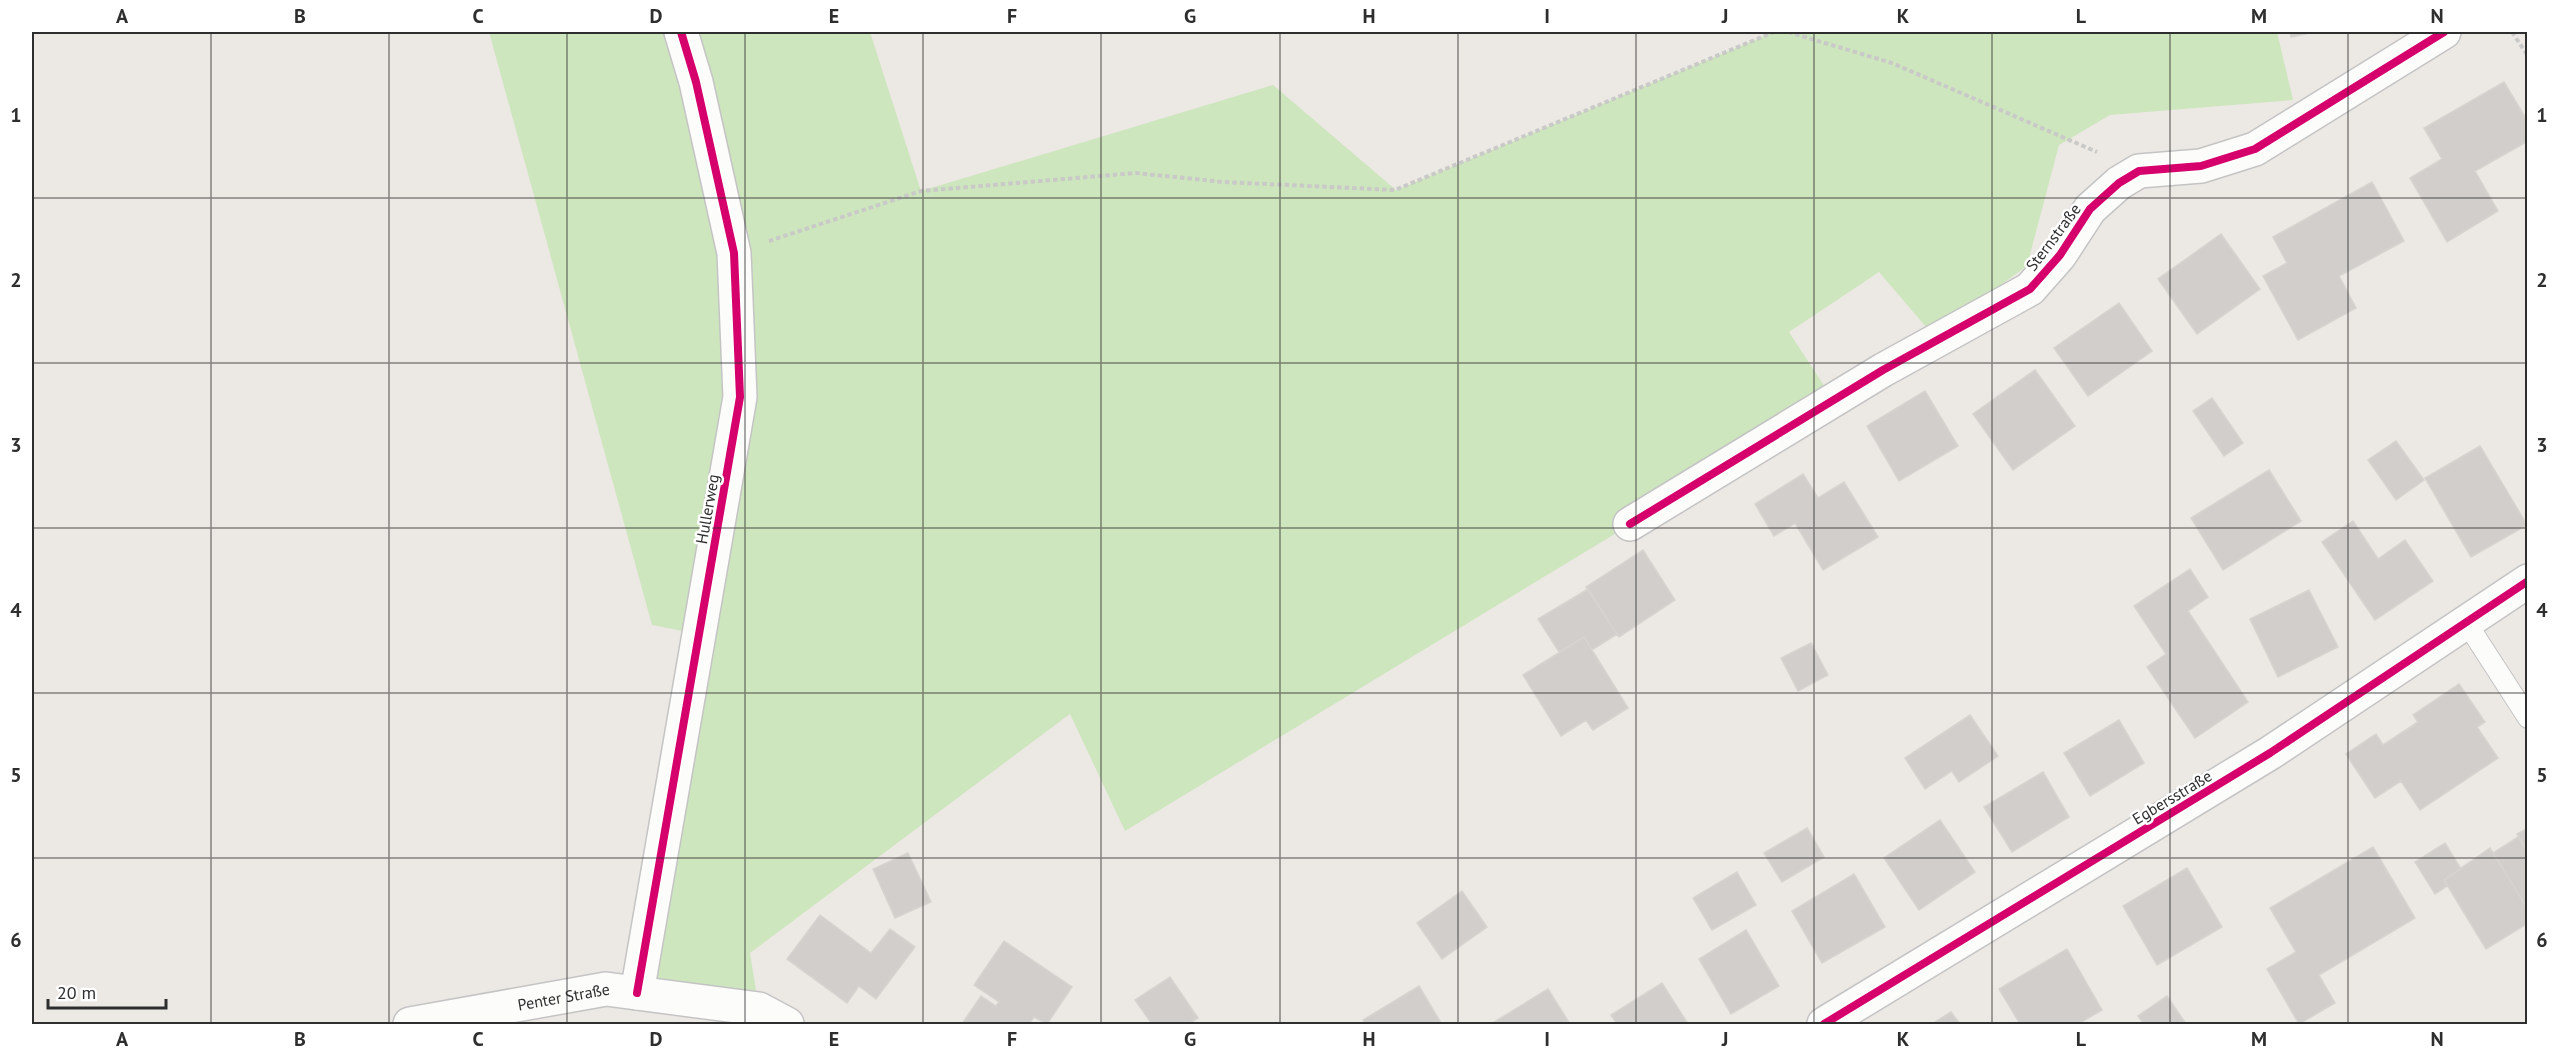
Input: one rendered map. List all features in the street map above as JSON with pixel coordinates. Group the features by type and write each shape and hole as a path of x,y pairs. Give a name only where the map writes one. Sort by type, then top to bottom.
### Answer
{"street":[{"name":"Hullerweg","path":"637,993 740,397 734,253 696,82 681,32"},
{"name":"Sternstraße","path":"1630,524 1883,370 2030,289 2060,255 2090,209 2119,183 2139,171 2201,165 2255,149 2444,32"},
{"name":"Egbersstraße","path":"1824,1024 2270,753 2528,581"},
{"name":"Penter Straße","path":"410,1024 606,988 759,1009 787,1024"}],"lane":[{"path":"2466,622 2528,718"}],"path":[{"path":"734,253 921,191 1136,173 1222,182 1395,190 1774,32"},
{"path":"1788,32 1892,63 2139,171"},
{"path":"2512,32 2528,56"}],"green space":[{"path":"489,32 870,32 921,191 1273,85 1396,190 1774,32 2277,32 2293,100 2110,115 2059,145 2027,266 1932,334 1879,272 1789,332 1834,401 1125,831 1070,714 750,953 759,1009 637,993 698,634 652,625"}],"building":[{"path":"2290,32 2314,32 2291,37"},
{"path":"2504,82 2528,122 2528,141 2475,171 2498,211 2447,242 2410,178 2442,159 2424,128"},
{"path":"2372,182 2404,241 2339,276 2356,308 2298,340 2263,276 2287,263 2273,237"},
{"path":"2221,234 2260,289 2197,334 2158,279"},
{"path":"2119,303 2152,351 2088,396 2054,348"},
{"path":"2035,370 2075,426 2013,470 1973,414"},
{"path":"1925,391 1958,446 1899,481 1867,426"},
{"path":"2212,398 2243,443 2224,456 2193,411"},
{"path":"2396,441 2424,480 2396,500 2368,460"},
{"path":"2480,446 2527,525 2471,557 2425,478"},
{"path":"2269,470 2301,521 2223,570 2191,518"},
{"path":"1803,474 1818,498 1844,482 1878,537 1823,570 1795,523 1774,536 1755,504"},
{"path":"2353,521 2378,559 2405,540 2433,581 2375,620 2322,542"},
{"path":"1643,550 1675,600 1619,637 1586,587"},
{"path":"2190,569 2208,597 2188,611 2248,702 2195,738 2147,667 2166,654 2134,606"},
{"path":"1588,589 1617,634 1592,650 1584,637 1559,652 1538,619"},
{"path":"2309,590 2338,647 2278,677 2250,619"},
{"path":"1584,637 1628,708 1593,730 1586,720 1561,736 1523,675"},
{"path":"1811,643 1828,675 1798,691 1781,658"},
{"path":"2459,684 2485,722 2477,727 2498,758 2420,810 2401,781 2375,798 2346,754 2376,734 2383,745 2418,722 2413,715"},
{"path":"1970,715 1998,756 1959,782 1952,771 1925,789 1905,758"},
{"path":"2119,720 2144,763 2090,796 2064,753"},
{"path":"2043,772 2069,817 2012,852 1984,807"},
{"path":"1940,820 1975,872 1919,910 1884,858"},
{"path":"1807,828 1824,857 1782,882 1764,853"},
{"path":"2528,828 2528,852 2517,834"},
{"path":"2518,837 2528,852 2527,908 2493,853"},
{"path":"2445,843 2461,869 2444,880 2447,886 2435,894 2415,862"},
{"path":"2373,847 2415,918 2319,975 2335,1003 2299,1024 2267,969 2296,952 2270,908"},
{"path":"2490,848 2528,909 2528,923 2486,949 2444,880"},
{"path":"908,853 931,902 895,918 873,869"},
{"path":"2187,868 2222,927 2157,965 2123,906"},
{"path":"1737,872 1756,905 1712,930 1693,898"},
{"path":"1854,874 1885,927 1822,963 1792,911"},
{"path":"1462,891 1487,927 1442,959 1417,923"},
{"path":"820,915 871,953 890,929 915,947 876,999 859,986 847,1003 787,959"},
{"path":"1746,930 1779,986 1731,1014 1699,959"},
{"path":"1004,941 1072,987 1047,1024 1034,1017 1029,1024 962,1024 981,996 996,1006 999,1002 974,985"},
{"path":"2067,949 2102,1010 2078,1024 2020,1024 1999,989"},
{"path":"1170,977 1198,1018 1188,1024 1152,1024 1135,1000"},
{"path":"1662,983 1688,1024 1617,1024 1611,1015"},
{"path":"1419,986 1441,1023 1365,1024 1363,1020"},
{"path":"1548,989 1570,1024 1491,1024"},
{"path":"2167,996 2186,1024 2144,1024 2138,1016"},
{"path":"1951,1012 1960,1024 1932,1024"}],"cycle path":[{"path":"637,993 740,397 734,253 696,82 681,32"},
{"path":"1630,524 1883,370 2030,289 2060,255 2090,209 2119,183 2139,171 2201,166 2255,149 2444,32"},
{"path":"1824,1024 2270,753 2528,581"}]}
